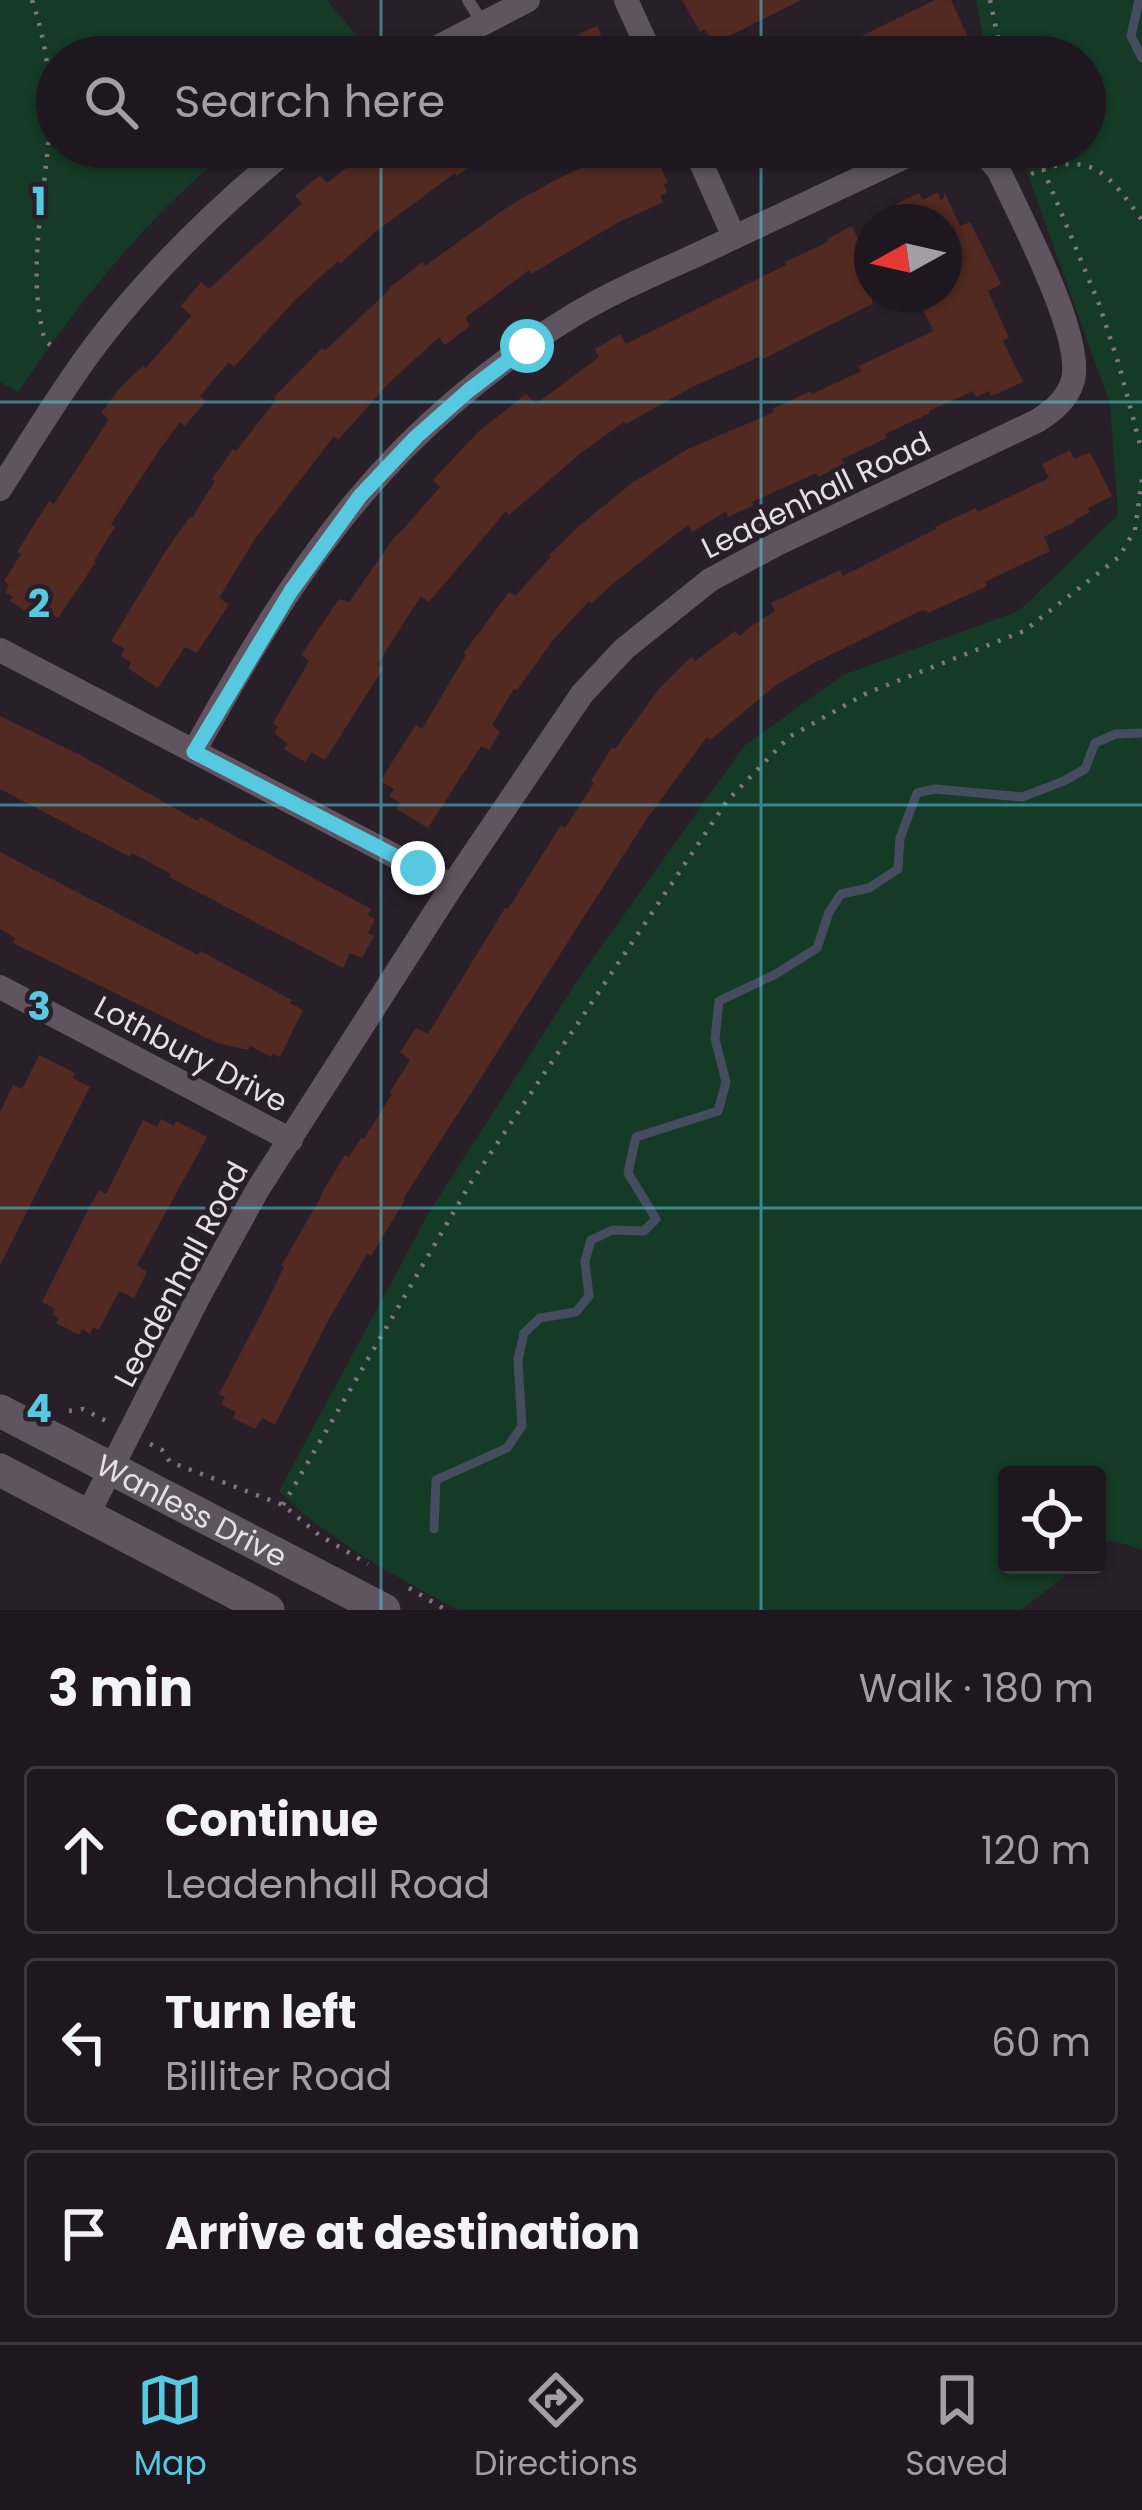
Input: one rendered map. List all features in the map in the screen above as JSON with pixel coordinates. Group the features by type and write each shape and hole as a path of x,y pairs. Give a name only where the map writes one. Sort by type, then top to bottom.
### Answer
{"main road":[{"name":"Wanless Drive","path":"0,1411 111,1468 397,1599"},
{"name":"Wanless Drive","path":"0,1471 268,1610"}],"street":[{"path":"457,36 528,0"},
{"path":"626,0 642,36"},
{"path":"0,489 75,373 117,319 206,220 267,168"},
{"path":"703,168 734,237"},
{"path":"194,752 326,539 416,437 468,391 571,316 881,168"},
{"name":"Leadenhall Road","path":"87,1516 258,1189 452,886 582,694 624,649 710,580 1059,407 1073,380 1066,321 996,168"},
{"path":"0,650 452,886"},
{"name":"Lothbury Drive","path":"2,994 291,1140"}],"lane":[{"path":"468,0 482,22"}],"path":[{"path":"32,0 43,36"},
{"path":"990,0 998,36"},
{"path":"45,168 37,253 40,323 45,341 52,346"},
{"path":"1031,174 1046,168"},
{"path":"1090,168 1112,179 1142,220"},
{"path":"1043,169 1100,304 1142,452"},
{"path":"284,1505 470,1184 728,801 789,736 867,693 1024,631 1119,557 1135,530 1142,479"},
{"path":"162,1450 170,1462 284,1505 319,1535 374,1568"},
{"path":"397,1599 446,1610"}],"green space":[{"path":"0,0 327,0 357,36 36,36 36,168 208,168 116,261 18,392 0,382"},
{"path":"976,0 1142,0 1142,1550 1111,1540 1106,1544 1106,1466 998,1466 998,1574 1067,1574 1021,1610 459,1610 342,1542 279,1491 428,1214 579,978 744,746 843,675 1019,611 1118,515 1110,404 1026,168 1106,168 1106,36 983,36"}],"building":[{"path":"682,0 801,0 729,36 709,36 705,29 700,32"},
{"path":"935,0 951,0 967,36 862,36"},
{"path":"597,26 602,36 575,36"},
{"path":"346,168 468,168 455,173 340,264 338,261 234,367 229,362 200,396 206,401 185,426 180,422 160,449 58,618 44,609 41,615 35,611 32,615 10,601 13,597 5,592 9,585 4,581 21,554 17,552 109,419 101,413 191,316 181,306 201,282 209,289 302,203 295,196 320,175 327,183"},
{"path":"581,168 661,168 668,183 664,184 667,192 660,196 663,202 531,274 529,270 465,318 470,326 445,345 439,337 338,440 334,436 255,539 219,598 229,604 197,653 185,647 158,688 128,668 131,662 121,656 125,649 111,641 167,549 192,518 212,479 277,394 389,288 555,180"},
{"path":"944,191 950,204 896,204 919,193 923,200 938,192 940,200"},
{"path":"970,222 1001,284 988,291 1009,338 1003,341 1023,382 991,396 989,391 976,397 973,391 885,434 887,438 842,459 845,464 818,477 816,473 728,517 726,511 692,532 688,525 589,601 554,639 492,725 500,732 489,750 481,746 428,828 397,809 400,803 389,796 394,789 380,781 401,748 416,725 422,729 463,654 509,592 515,596 579,526 632,483 688,449 861,371 859,366 933,331 924,312 962,312 962,225"},
{"path":"852,226 854,230 856,312 763,359 692,387 624,422 582,452 509,515 506,511 429,602 421,596 377,665 383,669 325,760 312,752 305,762 284,749 288,744 274,733 278,727 273,723 309,661 301,655 339,599 349,602 396,535 440,487 433,480 478,432 526,394 536,404 599,357 595,349 620,334 626,344 786,265"},
{"path":"1070,450 1074,459 1090,452 1112,496 1044,537 1050,551 985,582 987,586 928,613 920,611 814,663 776,685 710,740 707,737 648,817 371,1256 367,1254 275,1425 262,1418 255,1429 233,1418 236,1412 221,1404 225,1397 219,1394 321,1194 345,1155 349,1157 364,1139 410,1060 400,1052 416,1028 428,1034 505,908 594,783 612,747 659,689 691,657 695,661 735,631 740,636 775,611 771,603 840,570 843,576 935,527 1049,478 1042,464"},
{"path":"0,716 371,909 368,915 375,919 368,933 374,936 362,958 350,953 343,968 132,853 130,857 0,789"},
{"path":"0,852 292,1000 303,1010 280,1057 250,1046 248,1050 217,1043 13,943 15,938 0,929"},
{"path":"39,1055 75,1073 73,1078 90,1087 0,1265 0,1112 13,1085 22,1089"},
{"path":"161,1119 174,1126 176,1121 207,1137 137,1265 147,1272 134,1298 119,1291 99,1330 93,1327 90,1334 82,1329 79,1335 56,1323 55,1309 42,1302 99,1190 106,1194 143,1120 157,1127"}],"waterway":[{"path":"1139,0 1131,36 1142,58"},
{"path":"434,1529 436,1480 507,1448 522,1426 518,1360 524,1333 540,1318 576,1312 589,1296 585,1261 591,1240 613,1230 644,1231 656,1219 628,1173 636,1137 718,1111 726,1082 715,1039 719,1001 817,948 829,912 841,894 869,888 898,869 900,838 917,793 935,789 1022,797 1085,769 1095,743 1116,734 1142,733"}],"route":[{"path":"418,868 194,752 291,591 360,496 416,437 527,346"}]}
